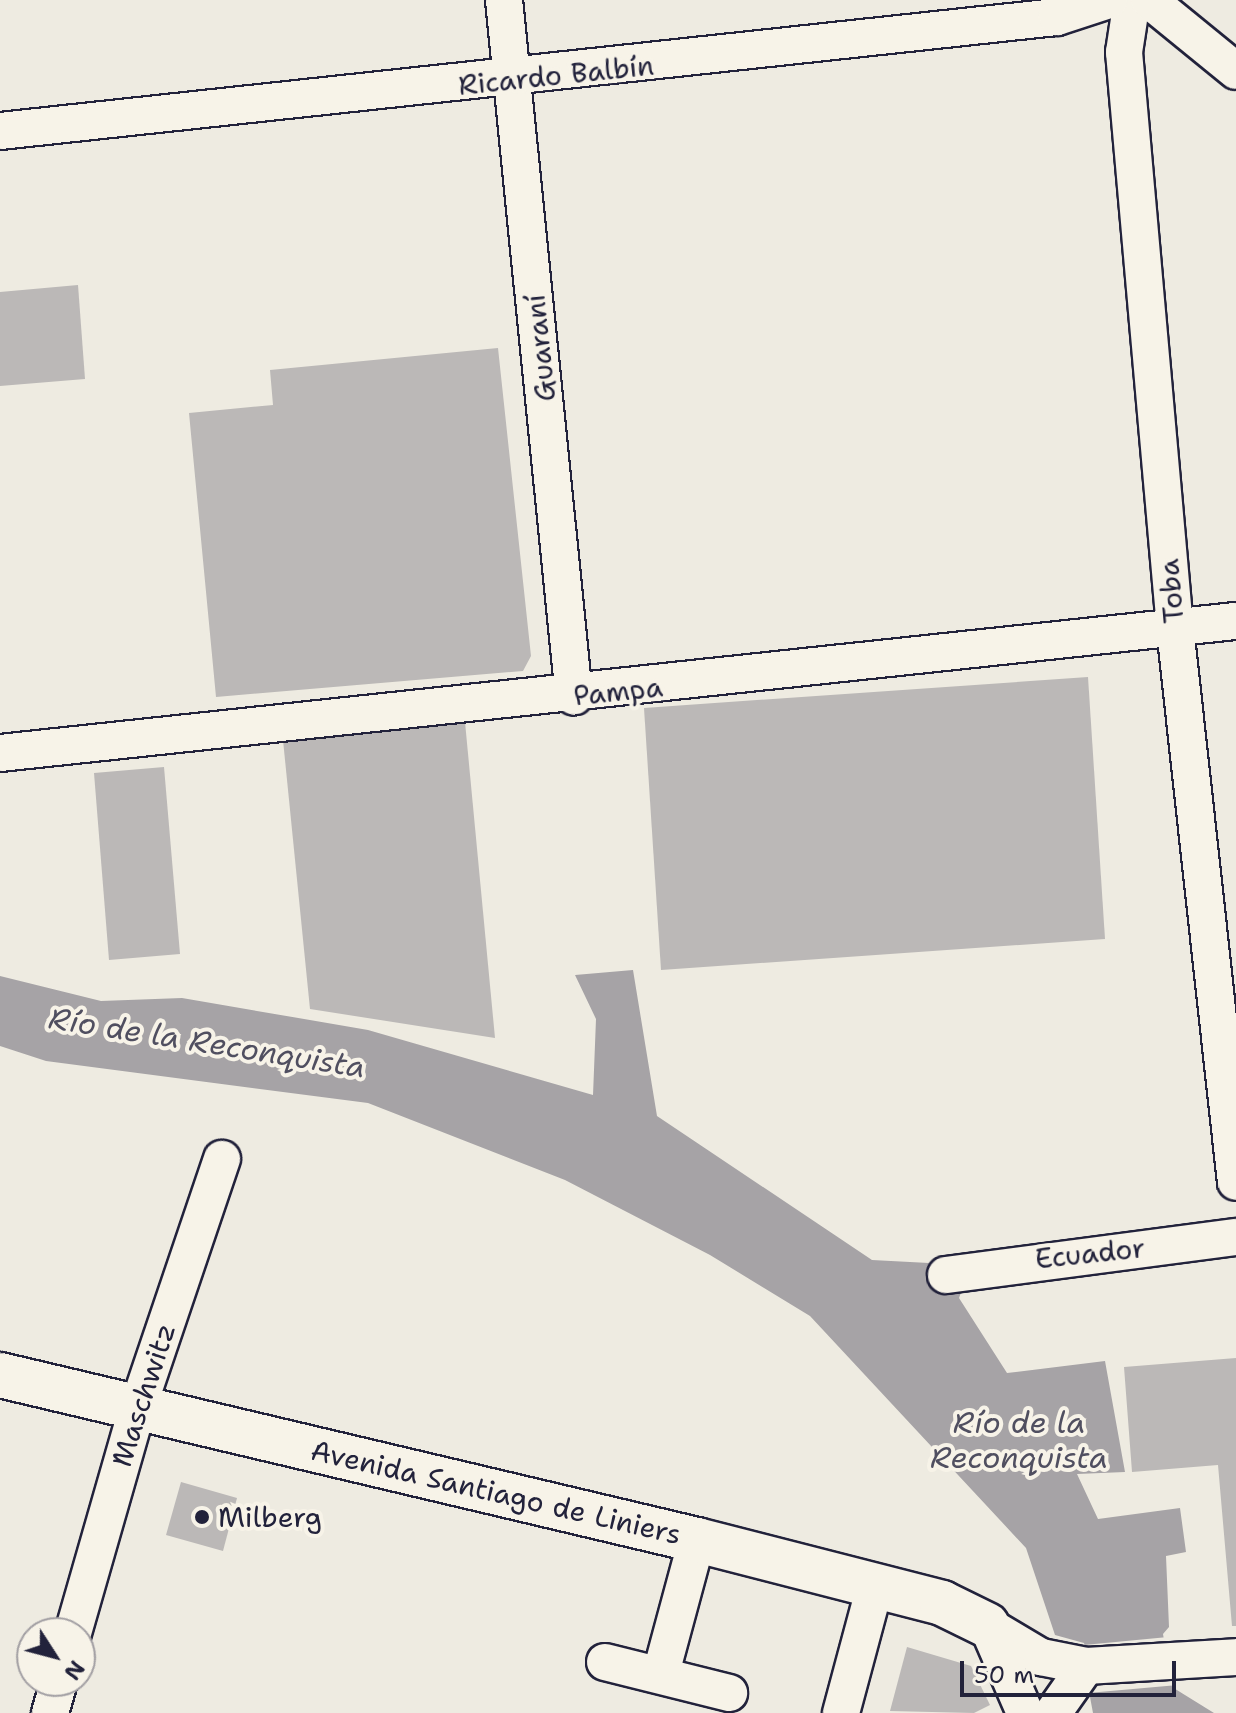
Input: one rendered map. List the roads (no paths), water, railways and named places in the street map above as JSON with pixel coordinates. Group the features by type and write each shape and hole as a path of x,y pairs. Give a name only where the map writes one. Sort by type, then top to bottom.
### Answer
{"main road":[{"name":"Avenida Santiago de Liniers","path":"0,1375 697,1540 875,1586 987,1625"}],"street":[{"name":"Guaraní","path":"504,0 574,696"},
{"name":"Ricardo Balbín","path":"0,131 513,81 1057,17 1109,0"},
{"name":"Toba","path":"1132,0 1124,52 1175,628 1236,1182"},
{"path":"1149,0 1236,71"},
{"name":"Pampa","path":"0,753 574,696 1236,621"},
{"name":"Maschwitz","path":"78,1617 138,1407 222,1159"},
{"name":"Ecuador","path":"946,1275 1236,1237"},
{"path":"661,1673 697,1540"},
{"path":"841,1713 875,1586"},
{"path":"987,1625 1025,1713"},
{"name":"Avenida Santiago de Liniers","path":"987,1625 1041,1657 1086,1666 1236,1657"},
{"path":"605,1662 661,1673 729,1693"},
{"path":"1053,1713 1086,1666"}],"water":[{"name":"Río de la Reconquista","path":"633,970 657,1116 872,1260 929,1263 963,1287 959,1298 1007,1373 1105,1361 1125,1472 1077,1474 1098,1519 1180,1508 1186,1552 1166,1556 1169,1627 1163,1634 1172,1687 1214,1713 1093,1713 1090,1697 1097,1685 1084,1643 1055,1635 1026,1548 810,1316 710,1255 565,1180 368,1103 46,1061 0,1046 0,976 101,1001 182,998 368,1030 593,1095 596,1019 575,975"}],"place":[{"name":"Milberg","path":"202,1517"}]}
